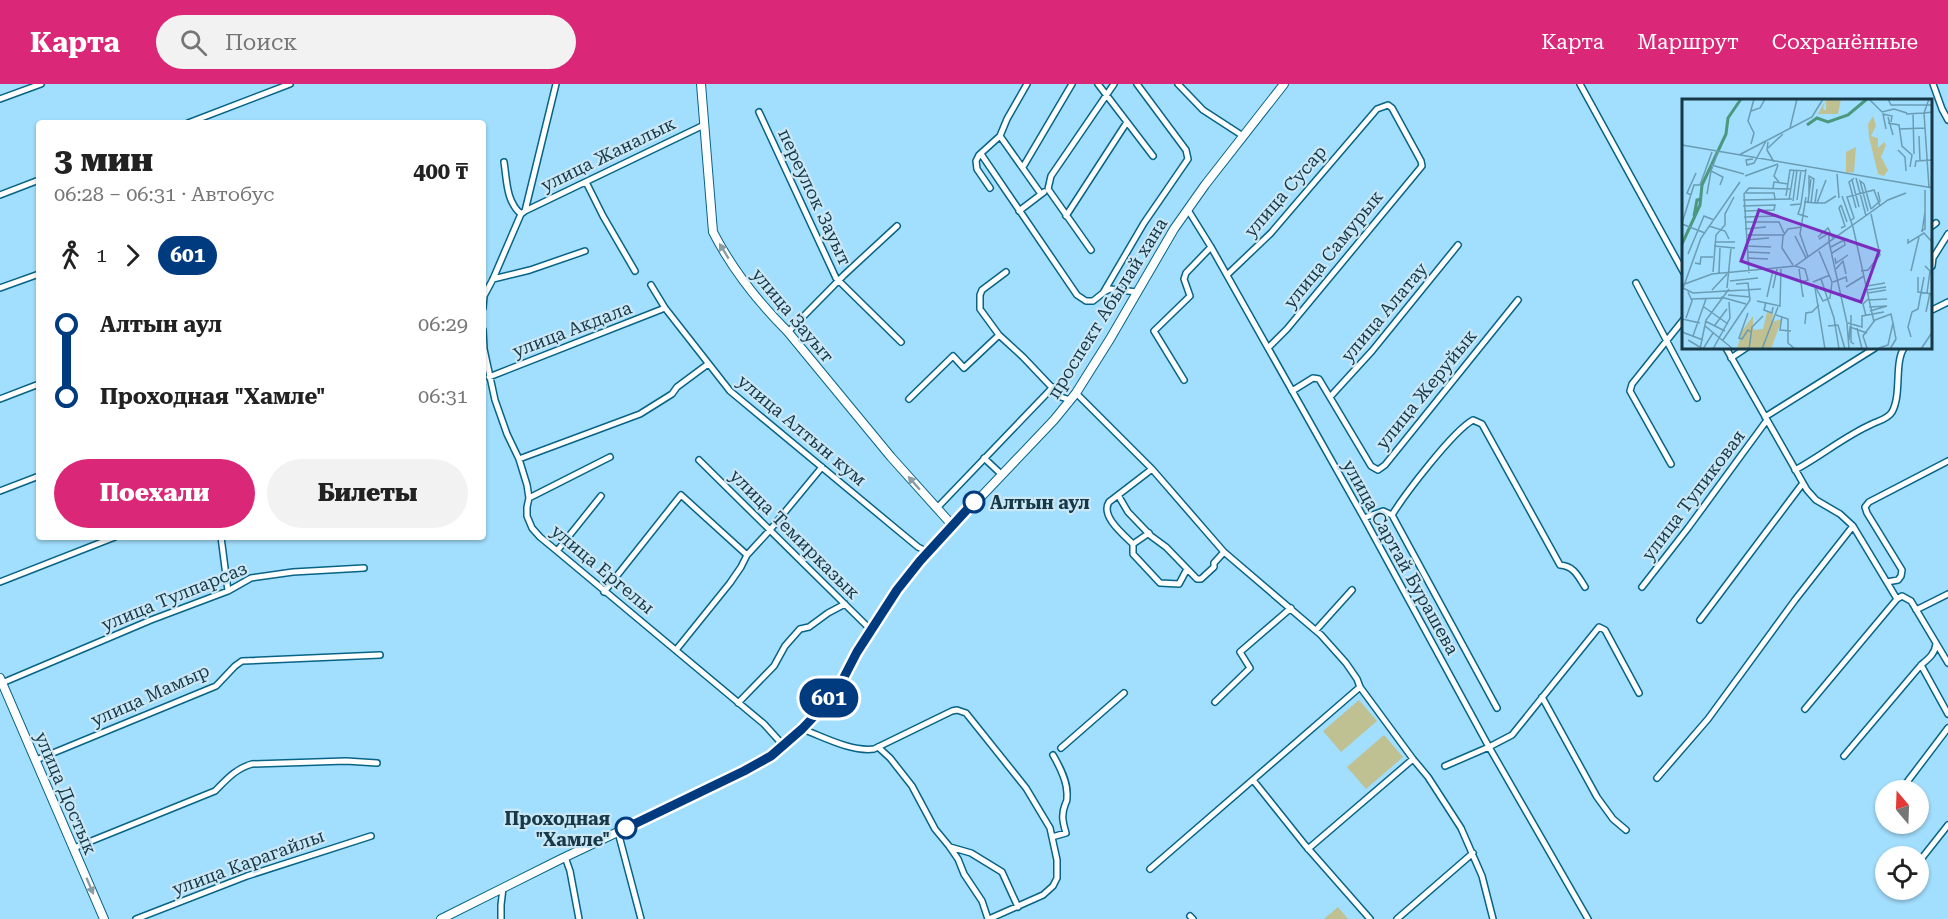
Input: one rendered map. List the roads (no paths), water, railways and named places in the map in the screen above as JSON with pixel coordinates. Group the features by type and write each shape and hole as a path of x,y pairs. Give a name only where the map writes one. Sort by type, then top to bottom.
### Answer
{"main road":[{"name":"улица Зауыт","path":"701,84 712,232 723,253 746,284 789,332 891,457 953,526"},
{"name":"проспект Абылай хана","path":"441,919 727,780 771,756 802,729 822,708 842,681 897,590 928,552 1054,420 1073,396 1174,229 1284,84"},
{"name":"улица Достык","path":"1,681 104,919"}],"street":[{"path":"0,99 41,84"},
{"path":"196,120 290,84"},
{"path":"486,291 523,212 556,84"},
{"path":"990,188 977,170 976,161 1000,136 1027,84"},
{"path":"1023,167 1072,84"},
{"path":"1098,84 1152,156"},
{"path":"1019,211 1048,189 1051,176 1114,84"},
{"path":"1103,293 1144,223 1188,159 1186,150 1137,84"},
{"path":"1178,84 1203,110 1243,136"},
{"path":"1580,84 1682,269"},
{"path":"1933,84 1948,120"},
{"name":"улица Сусар","path":"1227,275 1271,232 1377,109 1384,105 1392,108 1421,161 1420,168"},
{"name":"переулок Зауыт","path":"759,112 839,281 900,342"},
{"path":"1066,216 1127,122"},
{"name":"улица Жаналык","path":"523,212 704,125"},
{"path":"1000,136 1041,194"},
{"path":"981,154 1077,295 1086,301 1093,301 1110,289 1137,292"},
{"path":"504,162 513,208 523,212"},
{"name":"улица Самурык","path":"1268,348 1420,168"},
{"path":"0,195 36,181"},
{"path":"586,182 635,271"},
{"path":"1048,189 1091,250"},
{"name":"улица Сартай Бурашева","path":"1188,210 1227,275 1364,518 1489,747 1588,919"},
{"path":"789,332 897,226"},
{"path":"1933,258 1948,234"},
{"name":"улица Алатау","path":"1330,397 1398,320 1458,245"},
{"path":"1184,380 1154,331 1190,296 1184,279 1186,273 1211,247"},
{"path":"493,279 585,251"},
{"path":"1006,272 989,282 982,290 980,309 999,334 1061,397 1073,396 1152,469 1224,552 1316,630 1346,663 1360,687 1428,777 1461,828 1488,892 1492,919"},
{"path":"0,288 36,275"},
{"path":"1636,283 1697,398"},
{"name":"улица Алтын кум","path":"651,285 665,308 730,391 918,547 928,552"},
{"name":"улица Жеруйык","path":"1292,391 1313,378 1317,378 1371,466 1378,470 1518,300"},
{"path":"1933,310 1948,302"},
{"name":"улица Акдала","path":"489,376 665,308"},
{"path":"1671,464 1630,392 1632,384 1682,321"},
{"path":"909,399 953,356 964,368 999,334"},
{"path":"1727,350 1803,483 1816,500 1840,514 1853,526 1897,599"},
{"path":"1731,358 1743,350"},
{"path":"1766,419 1872,350"},
{"path":"1795,470 1852,434 1883,420 1892,412 1898,385 1899,354 1902,350"},
{"name":"улица Ергелы","path":"486,360 507,434 519,459 529,498 527,516 532,528 604,592 764,724 783,745"},
{"path":"519,459 640,414 672,394 677,387 708,364"},
{"path":"0,399 36,385"},
{"path":"937,508 1053,387"},
{"name":"улица Тупиковая","path":"1642,587 1688,528 1766,419"},
{"path":"1392,515 1466,424 1473,420 1478,421 1485,428 1560,565 1574,570 1585,587"},
{"path":"529,498 610,457"},
{"path":"984,458 1001,474"},
{"name":"улица Темирказык","path":"699,460 871,630"},
{"path":"1887,582 1898,580 1902,570 1865,507 1869,502 1948,461"},
{"path":"676,650 730,583 747,555 822,467"},
{"path":"1133,544 1121,534 1106,512 1106,507 1109,502 1152,469"},
{"path":"0,491 36,477"},
{"path":"1700,620 1803,483"},
{"path":"604,592 681,495 747,555"},
{"path":"1118,495 1128,512 1194,576 1202,579 1224,552"},
{"path":"557,551 601,496"},
{"path":"1364,518 1383,511 1392,515 1497,708"},
{"path":"1657,778 1708,719 1795,600 1853,526"},
{"path":"1133,544 1149,533"},
{"path":"0,582 107,540"},
{"path":"221,540 228,591"},
{"path":"1133,544 1133,554 1160,583 1179,584 1187,570"},
{"name":"улица Тулпарсаз","path":"1,681 228,591 251,578 293,572 364,568"},
{"path":"1316,630 1352,590"},
{"path":"1916,610 1948,594"},
{"path":"1805,709 1897,599 1905,596 1911,601 1948,662"},
{"path":"738,703 774,666 785,646 800,629 809,627 845,604"},
{"path":"1215,702 1250,668 1240,652 1291,608"},
{"path":"1445,766 1489,747 1512,735 1522,726 1542,697 1599,627 1605,630 1639,693"},
{"path":"1845,756 1931,656 1936,644"},
{"name":"улица Мамыр","path":"36,760 216,686 235,666 242,662 381,655"},
{"path":"1921,665 1948,714"},
{"path":"1150,869 1360,687"},
{"path":"1061,748 1124,693"},
{"path":"1542,697 1597,797 1613,819 1626,830"},
{"path":"802,729 864,751 878,747 952,711 962,711 982,732 1026,788 1050,828 1058,860 1057,878 1053,886 1043,895 989,919 982,901 964,874 958,859 935,829 912,786 890,758 878,747"},
{"path":"1909,780 1948,728"},
{"path":"1052,837 1065,833 1062,819 1064,806 1068,799 1067,786 1053,755"},
{"path":"1308,849 1413,759"},
{"path":"74,848 215,791 231,774 252,764 346,761 377,763"},
{"path":"1253,780 1308,849 1370,919"},
{"path":"1929,849 1948,825"},
{"path":"618,832 641,919"},
{"name":"улица Карагайлы","path":"136,919 247,876 371,836"},
{"path":"950,847 971,853 1002,872 1018,907"},
{"path":"1398,919 1473,853"},
{"path":"565,857 579,919"},
{"path":"501,919 503,888"}],"place":[{"name":"Алтын аул","path":"974,502"},
{"name":"Проходная \"Хамле\"","path":"626,828"}]}
